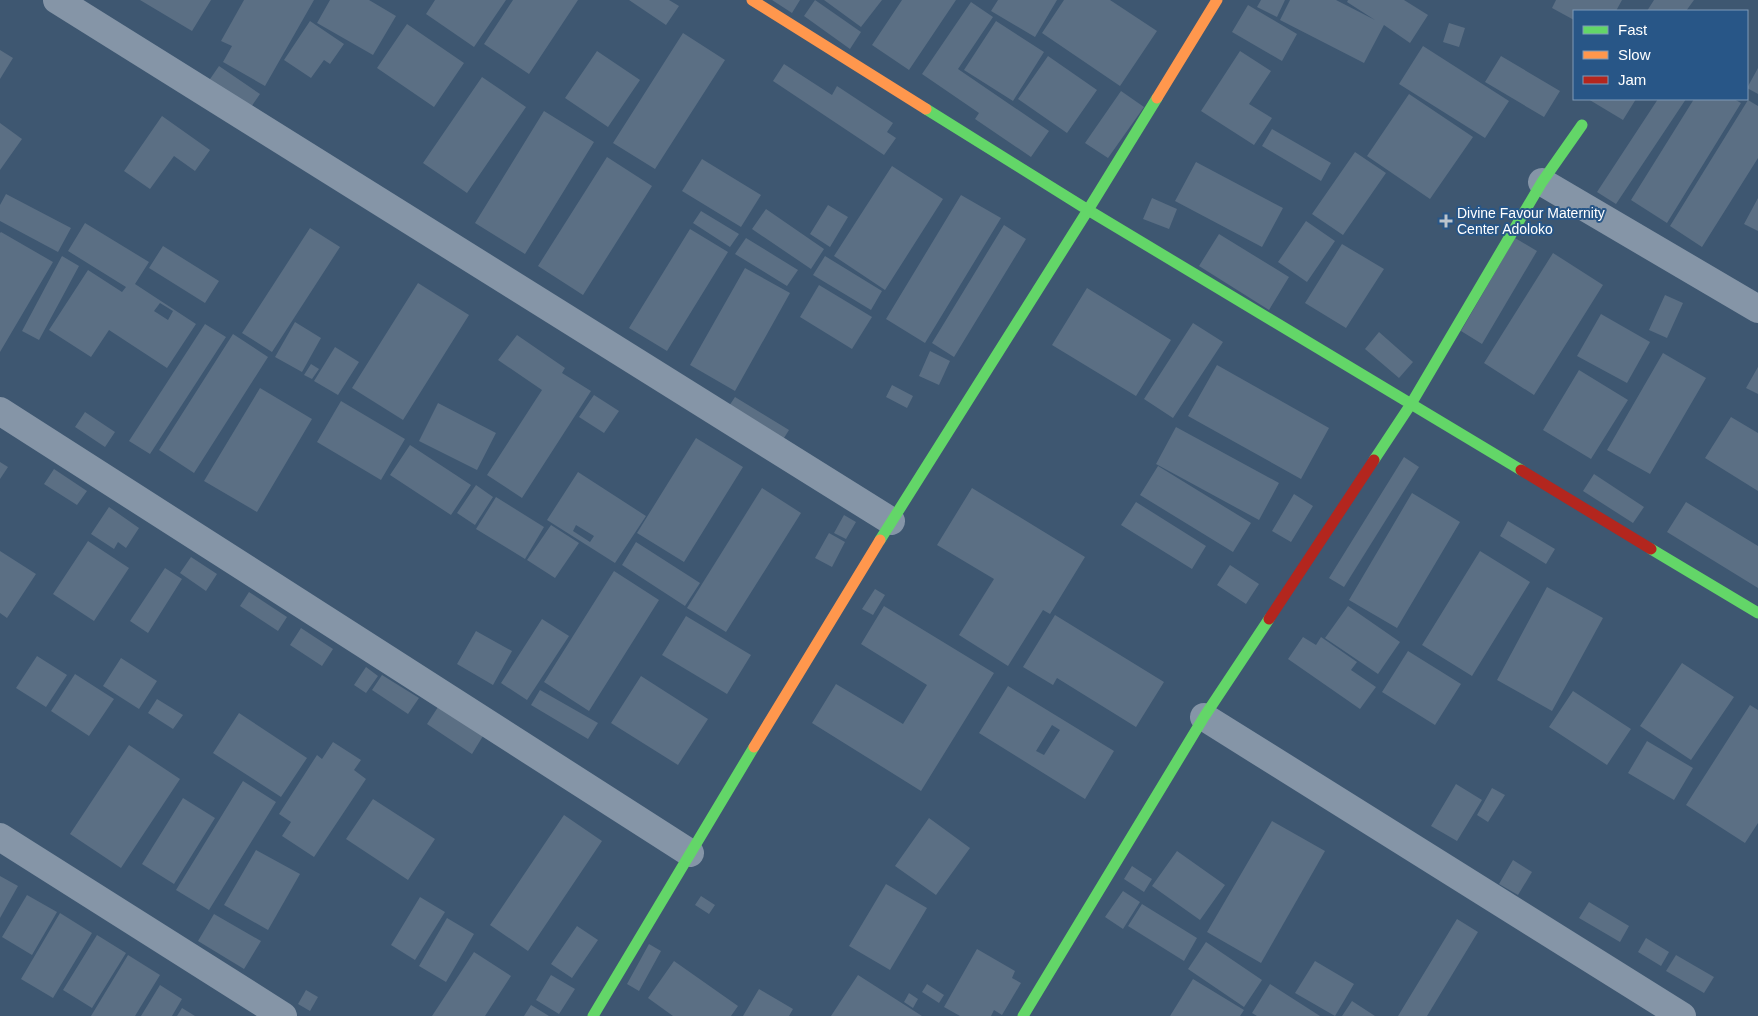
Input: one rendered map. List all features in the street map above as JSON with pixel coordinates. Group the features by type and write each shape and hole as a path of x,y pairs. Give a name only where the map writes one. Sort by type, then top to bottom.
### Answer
{"street":[{"path":"58,0 891,521"},
{"path":"752,0 1088,210 1758,613"},
{"path":"593,1016 891,521 1088,210 1218,0"},
{"path":"1023,1016 1204,717 1411,404 1542,182 1582,125"},
{"path":"1542,182 1758,308"},
{"path":"0,411 690,853"},
{"path":"1204,717 1682,1016"},
{"path":"0,837 283,1016"}],"building":[{"path":"140,0 211,0 192,31"},
{"path":"244,0 314,0 265,86 223,62 232,46 221,41"},
{"path":"330,0 369,0 396,16 373,55 317,23"},
{"path":"435,0 506,0 474,47 426,14"},
{"path":"513,0 578,0 529,74 484,44"},
{"path":"629,0 669,0 679,6 666,25"},
{"path":"772,0 800,0 792,13"},
{"path":"815,0 861,32 850,49 804,16"},
{"path":"824,0 882,0 861,27"},
{"path":"902,0 956,0 909,70 872,45"},
{"path":"998,0 1057,0 1035,37 991,11"},
{"path":"1064,0 1110,0 1157,31 1120,86 1042,33"},
{"path":"1261,0 1285,0 1277,17 1257,7"},
{"path":"1290,0 1336,0 1375,20 1347,2 1348,0 1404,0 1428,15 1410,43 1384,25 1364,63 1280,20"},
{"path":"1556,0 1622,0 1617,10 1573,10 1573,19 1552,8"},
{"path":"1654,0 1694,0 1687,10 1648,10"},
{"path":"971,2 993,17 958,69 1049,131 1031,157 975,119 979,113 922,74"},
{"path":"1248,5 1297,34 1282,61 1232,32"},
{"path":"310,21 344,44 330,64 324,60 311,78 284,60"},
{"path":"996,21 1044,52 1013,101 964,70"},
{"path":"1449,23 1465,28 1459,47 1443,42"},
{"path":"407,24 464,63 434,107 377,68"},
{"path":"683,33 725,60 655,169 613,143"},
{"path":"1423,46 1509,101 1485,138 1399,84"},
{"path":"0,50 13,58 0,79"},
{"path":"597,51 640,80 608,127 565,98"},
{"path":"1240,51 1271,71 1249,104 1272,118 1254,145 1201,111"},
{"path":"1048,56 1097,90 1067,133 1018,99"},
{"path":"1501,56 1560,91 1544,117 1485,82"},
{"path":"784,64 832,95 837,86 893,123 887,132 896,138 884,155 773,81"},
{"path":"219,66 260,94 249,110 208,82"},
{"path":"1758,68 1758,94 1748,89"},
{"path":"482,77 526,107 467,193 423,163"},
{"path":"1121,91 1144,107 1108,158 1085,143"},
{"path":"1409,94 1473,137 1430,199 1367,156"},
{"path":"1590,100 1635,100 1623,120"},
{"path":"1657,100 1685,100 1616,204 1597,192"},
{"path":"1693,100 1736,100 1741,103 1667,223 1631,200"},
{"path":"1748,100 1758,106 1758,158 1702,247 1670,226"},
{"path":"544,111 594,142 525,254 475,223"},
{"path":"162,116 210,150 195,171 174,156 150,189 124,171"},
{"path":"0,123 22,139 0,170"},
{"path":"1272,129 1331,163 1321,181 1262,146"},
{"path":"1355,152 1386,173 1343,235 1312,214"},
{"path":"607,157 652,186 583,295 538,266"},
{"path":"702,159 761,195 741,227 682,191"},
{"path":"1196,162 1283,208 1262,247 1175,201"},
{"path":"892,166 943,199 885,290 834,256"},
{"path":"6,194 71,228 58,252 0,221 0,205"},
{"path":"961,195 1001,218 925,343 886,319"},
{"path":"1152,198 1177,209 1169,229 1143,219"},
{"path":"1758,198 1758,231 1744,224"},
{"path":"828,205 848,217 830,247 810,234"},
{"path":"766,209 824,249 811,269 752,229"},
{"path":"701,211 739,234 730,247 693,223"},
{"path":"1306,221 1335,241 1307,282 1278,262"},
{"path":"85,223 149,262 135,284 196,324 167,368 109,330 91,357 49,330 88,270 122,292 126,287 68,251","holes":["160,303 173,311 168,320 154,311"]},
{"path":"1004,225 1026,239 954,357 932,343"},
{"path":"310,228 340,247 272,352 242,333"},
{"path":"690,229 728,252 667,351 629,328"},
{"path":"0,233 53,262 0,352"},
{"path":"1219,234 1289,277 1269,310 1199,266"},
{"path":"746,238 798,270 787,286 735,254"},
{"path":"1515,238 1537,251 1482,344 1461,331"},
{"path":"1342,244 1384,269 1346,328 1305,303"},
{"path":"163,246 219,281 205,303 149,268"},
{"path":"1553,253 1603,285 1534,395 1484,363"},
{"path":"62,256 79,266 39,340 22,331"},
{"path":"825,256 882,291 871,310 813,275"},
{"path":"745,268 790,293 735,391 690,365"},
{"path":"418,283 469,315 403,420 352,388"},
{"path":"819,285 872,317 852,349 800,317"},
{"path":"1087,288 1171,340 1136,396 1052,345"},
{"path":"1665,295 1683,303 1667,338 1649,330"},
{"path":"1601,314 1650,342 1627,383 1577,356"},
{"path":"295,322 321,338 302,372 275,357"},
{"path":"1193,323 1223,342 1173,418 1144,399"},
{"path":"205,324 226,337 150,454 129,441"},
{"path":"1379,332 1413,362 1399,378 1365,349"},
{"path":"233,334 268,357 194,473 159,450"},
{"path":"517,335 565,368 562,373 591,391 522,498 487,475 542,390 498,360"},
{"path":"335,347 359,362 338,395 314,381"},
{"path":"930,351 950,361 939,385 919,376"},
{"path":"1663,353 1706,378 1650,474 1607,450"},
{"path":"311,364 319,369 312,379 304,375"},
{"path":"1217,365 1329,428 1301,479 1188,416"},
{"path":"1758,367 1758,394 1746,388"},
{"path":"1579,370 1628,400 1591,459 1543,430"},
{"path":"892,385 913,396 907,408 886,397"},
{"path":"260,388 312,419 257,512 204,481"},
{"path":"594,395 619,411 604,433 579,417"},
{"path":"735,397 789,430 779,446 725,412"},
{"path":"341,401 405,439 381,480 317,442"},
{"path":"438,403 496,433 477,470 419,441"},
{"path":"85,412 115,432 105,447 75,427"},
{"path":"1731,417 1758,433 1758,491 1705,458"},
{"path":"1176,427 1279,483 1259,520 1156,464"},
{"path":"696,438 743,467 684,562 637,533"},
{"path":"410,445 471,485 451,515 390,475"},
{"path":"1404,457 1419,467 1344,587 1329,578"},
{"path":"0,462 8,467 0,479"},
{"path":"1158,466 1251,523 1233,552 1140,495"},
{"path":"54,469 87,491 77,505 44,484"},
{"path":"578,472 646,516 615,563 547,520","holes":["576,525 594,536 590,542 573,531"]},
{"path":"1594,474 1644,507 1633,523 1583,491"},
{"path":"476,485 493,497 475,525 457,513"},
{"path":"762,488 801,513 726,632 687,608"},
{"path":"972,488 1085,557 1050,614 1043,610 1008,666 959,635 994,579 937,545"},
{"path":"1412,493 1460,522 1397,628 1349,600"},
{"path":"1294,494 1313,506 1291,542 1272,531"},
{"path":"496,497 544,527 525,559 476,529"},
{"path":"1136,502 1206,546 1192,569 1121,525"},
{"path":"1686,502 1758,546 1758,588 1667,532"},
{"path":"109,507 139,528 126,548 118,542 114,549 91,534"},
{"path":"844,515 856,522 846,539 834,533"},
{"path":"1508,521 1555,549 1546,564 1500,536"},
{"path":"551,525 579,543 555,578 527,560"},
{"path":"829,533 845,542 832,567 815,558"},
{"path":"88,541 129,568 94,621 53,594"},
{"path":"636,542 700,583 685,606 622,565"},
{"path":"0,551 36,574 7,618 0,613"},
{"path":"1480,551 1530,582 1472,676 1422,645"},
{"path":"191,557 217,574 206,591 180,573"},
{"path":"1230,565 1259,584 1246,604 1217,585"},
{"path":"165,568 182,579 148,633 130,621"},
{"path":"614,571 659,600 589,711 544,682"},
{"path":"1547,587 1603,618 1552,711 1497,680"},
{"path":"875,589 885,595 873,615 862,609"},
{"path":"249,592 287,617 278,631 240,606"},
{"path":"884,606 994,673 921,791 812,723 836,684 903,724 927,685 861,644"},
{"path":"1348,606 1400,642 1378,674 1325,638"},
{"path":"1055,615 1164,682 1136,727 1057,678 1053,685 1023,667"},
{"path":"686,616 751,655 727,694 662,655"},
{"path":"542,619 569,636 527,700 501,683"},
{"path":"301,628 333,649 322,666 290,645"},
{"path":"476,631 512,651 493,685 457,664"},
{"path":"1303,637 1316,645 1321,637 1357,662 1351,670 1376,687 1360,709 1288,659"},
{"path":"1408,651 1461,684 1435,725 1382,692"},
{"path":"37,656 67,675 46,707 16,688"},
{"path":"121,658 157,681 139,709 103,686"},
{"path":"1682,663 1734,697 1691,760 1640,726"},
{"path":"366,667 378,676 366,693 354,685"},
{"path":"75,674 114,699 89,736 51,711"},
{"path":"382,675 419,698 408,714 372,690"},
{"path":"641,676 708,719 678,765 611,723"},
{"path":"1008,686 1114,751 1085,799 979,733","holes":["1052,725 1060,730 1044,755 1036,751"]},
{"path":"540,690 598,723 588,739 531,705"},
{"path":"1573,691 1631,729 1607,765 1549,727"},
{"path":"157,699 183,715 173,729 148,713"},
{"path":"1750,705 1758,710 1758,823 1745,843 1686,805"},
{"path":"438,707 483,736 472,754 427,724"},
{"path":"239,713 307,758 281,797 213,753"},
{"path":"1647,741 1693,768 1674,800 1628,773"},
{"path":"333,742 361,760 354,770 366,779 314,857 282,836 291,822 279,814 317,755 322,759"},
{"path":"129,745 180,779 121,868 70,834"},
{"path":"243,781 276,802 209,910 176,890"},
{"path":"1456,784 1482,800 1457,841 1431,826"},
{"path":"1492,788 1505,795 1488,822 1477,815"},
{"path":"183,798 215,818 174,884 142,864"},
{"path":"373,799 435,839 408,880 346,839"},
{"path":"564,815 602,841 528,951 490,925"},
{"path":"929,818 970,848 936,895 895,866"},
{"path":"1272,821 1325,851 1261,963 1207,932"},
{"path":"256,850 300,874 268,930 224,905"},
{"path":"1177,851 1225,885 1200,920 1152,886"},
{"path":"1513,860 1532,872 1518,895 1499,884"},
{"path":"1132,866 1152,879 1144,892 1124,879"},
{"path":"0,876 18,886 0,918"},
{"path":"886,884 927,908 890,970 849,946"},
{"path":"1123,891 1140,902 1123,929 1105,917"},
{"path":"27,895 57,912 32,955 2,937"},
{"path":"701,896 715,905 709,914 695,905"},
{"path":"420,897 445,912 415,960 391,945"},
{"path":"1589,902 1629,926 1620,942 1579,918"},
{"path":"1142,904 1197,938 1184,961 1128,926"},
{"path":"60,913 92,933 53,998 21,979"},
{"path":"214,914 261,941 244,969 198,941"},
{"path":"447,918 474,934 446,982 419,966"},
{"path":"1457,919 1478,932 1427,1016 1398,1016"},
{"path":"577,926 598,940 572,978 551,964"},
{"path":"97,935 126,953 92,1008 63,990"},
{"path":"1646,938 1669,952 1661,966 1638,952"},
{"path":"1206,942 1262,980 1244,1007 1188,969"},
{"path":"649,944 661,951 639,991 627,984"},
{"path":"977,949 1015,971 1012,978 1021,983 1002,1015 994,1010 991,1016 960,1016 944,1007"},
{"path":"474,952 511,976 485,1016 432,1016"},
{"path":"128,955 160,975 135,1016 91,1016"},
{"path":"1676,955 1714,977 1704,993 1666,971"},
{"path":"674,961 738,1006 731,1016 673,1016 648,998"},
{"path":"1315,961 1354,984 1335,1016 1295,993"},
{"path":"551,975 575,989 559,1014 536,1000"},
{"path":"858,975 922,1016 831,1016"},
{"path":"1193,979 1244,1010 1240,1016 1170,1016"},
{"path":"927,984 944,995 939,1003 922,992"},
{"path":"1270,984 1320,1016 1257,1016 1252,1013"},
{"path":"160,985 182,999 172,1016 141,1016"},
{"path":"759,989 793,1009 789,1016 743,1016"},
{"path":"306,990 318,997 310,1011 298,1004"},
{"path":"909,993 918,999 913,1008 904,1002"},
{"path":"1352,1001 1375,1016 1342,1016"},
{"path":"531,1005 549,1016 524,1016"},
{"path":"182,1008 195,1016 177,1016"}],"traffic: fast":[{"path":"880,540 1157,98"},
{"path":"926,109 1088,210 1521,470"},
{"path":"1374,460 1411,404 1542,182 1582,125"},
{"path":"1651,549 1758,613"},
{"path":"1023,1016 1204,717 1269,619"},
{"path":"593,1016 754,747"}],"traffic: slow":[{"path":"752,0 926,109"},
{"path":"1157,98 1217,0"},
{"path":"754,747 880,540"}],"traffic: jam":[{"path":"1269,619 1374,460"},
{"path":"1521,470 1651,549"}],"place":[{"name":"Divine Favour Maternity Center Adoloko","path":"1446,221"}]}
